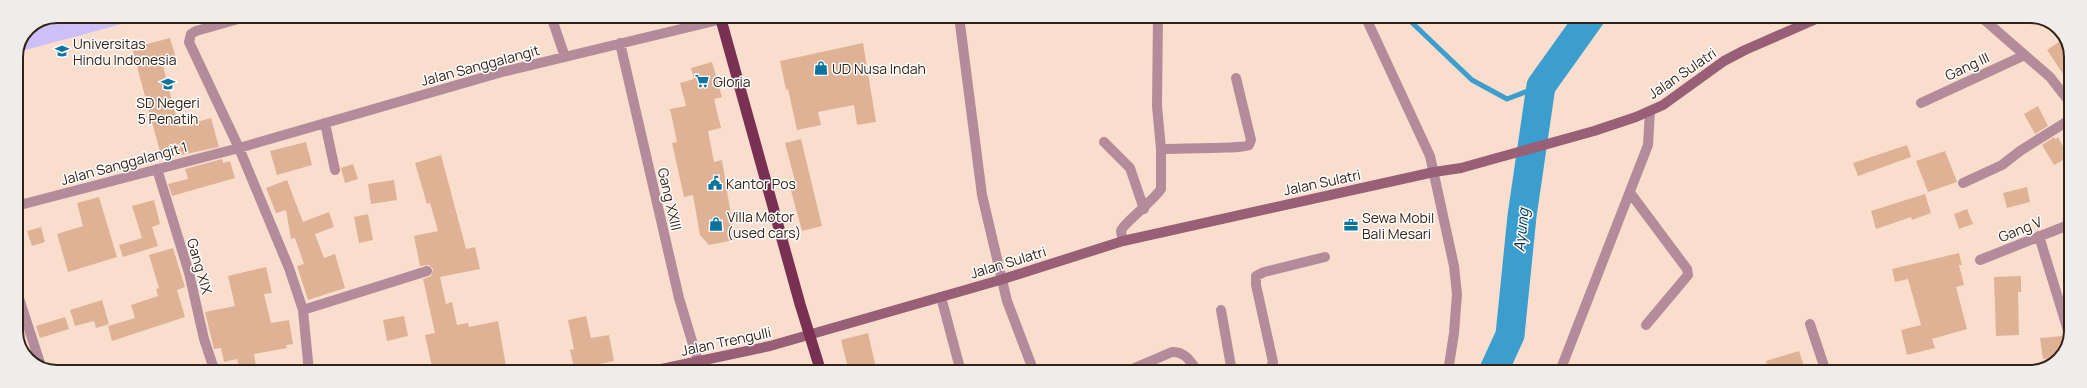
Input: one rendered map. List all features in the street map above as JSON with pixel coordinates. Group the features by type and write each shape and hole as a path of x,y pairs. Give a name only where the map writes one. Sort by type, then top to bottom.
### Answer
{"highway":[{"path":"728,23 819,365"}],"main road":[{"name":"Jalan Sulatri","path":"810,334 1000,280 1123,241 1434,172 1461,168 1625,122 1650,111 1676,96 1724,61 1745,50 1807,23"},
{"name":"Jalan Trengulli","path":"679,365 770,346 810,334"}],"street":[{"path":"224,23 196,31 191,34 191,47 239,148 289,268 303,310 308,365"},
{"path":"552,23 564,57"},
{"name":"Jalan Sanggalangit","path":"239,148 502,72 702,23"},
{"path":"960,23 982,194 1000,280 1031,365"},
{"path":"1123,241 1121,231 1124,226 1144,209 1161,189 1161,149 1157,106 1158,23"},
{"path":"1368,23 1430,156 1434,172 1454,266 1457,294 1454,333 1449,365"},
{"path":"1988,23 2050,77 2064,95"},
{"name":"Gang XXIII","path":"620,43 679,298 698,361"},
{"name":"Gang III","path":"1921,103 2025,55"},
{"path":"1161,149 1216,147 1235,148 1249,145 1251,140 1236,78"},
{"path":"1565,365 1631,194 1648,145 1650,111"},
{"path":"325,123 334,170"},
{"path":"1963,183 2002,165 2020,151 2064,123"},
{"path":"1104,142 1130,168 1144,209"},
{"name":"Jalan Sanggalangit 1","path":"23,204 239,148"},
{"name":"Gang XIX","path":"157,169 189,273 204,339 213,365"},
{"path":"1631,194 1687,269 1688,275 1646,325"},
{"name":"Gang V","path":"1980,260 2064,227"},
{"path":"2039,236 2064,317"},
{"path":"1272,365 1273,362 1256,285 1256,276 1264,272 1325,257"},
{"path":"303,310 427,271"},
{"path":"941,297 959,365"},
{"path":"1221,310 1231,365"},
{"path":"23,311 39,359"},
{"path":"1810,324 1824,365"},
{"path":"1141,365 1172,352 1178,352 1187,357 1193,365"}],"shaded area":[{"path":"51,24 122,24 24,50 29,38 33,33 44,26"}],"building":[{"path":"170,38 177,62 163,66 179,127 211,118 219,147 162,159 132,48"},
{"path":"2060,42 2064,55 2064,76 2047,50"},
{"path":"863,43 876,122 857,125 854,105 818,112 821,125 797,130 780,61"},
{"path":"712,62 722,97 714,99 721,128 708,131 714,162 722,160 735,240 709,245 700,235 693,195 684,197 672,143 677,142 670,109 686,106 680,83 694,79 691,68"},
{"path":"2038,106 2048,126 2035,134 2024,114"},
{"path":"2054,137 2055,139 2058,137 2064,148 2064,160 2054,165 2042,145"},
{"path":"801,139 822,226 802,231 790,187 796,185 785,143"},
{"path":"306,142 312,165 277,175 270,151"},
{"path":"1907,145 1911,157 1858,176 1853,163"},
{"path":"1945,151 1957,182 1928,192 1916,161"},
{"path":"441,155 466,249 475,247 480,269 440,277 446,304 452,302 457,325 468,323 469,327 498,321 506,365 431,365 425,335 435,333 423,279 431,276 433,269 429,265 420,266 414,236 438,231 430,203 427,204 415,163"},
{"path":"222,159 223,163 230,161 235,178 172,196 168,184 188,179 185,169"},
{"path":"353,164 358,179 345,183 341,168"},
{"path":"287,180 303,222 329,212 334,227 315,234 324,258 335,254 345,288 308,300 297,266 304,264 295,238 291,239 286,210 276,213 266,188"},
{"path":"394,180 397,200 371,204 368,184"},
{"path":"2027,187 2030,202 2007,208 2003,193"},
{"path":"1925,194 1931,213 1912,220 1911,217 1876,229 1871,211"},
{"path":"99,197 117,257 68,272 57,234 83,226 77,203"},
{"path":"154,200 160,224 152,227 158,246 123,257 119,245 142,238 132,206"},
{"path":"1967,209 1973,224 1959,229 1954,214"},
{"path":"368,214 373,240 359,243 354,217"},
{"path":"41,227 45,242 32,246 27,231"},
{"path":"173,248 185,287 177,290 185,317 112,341 108,326 135,318 131,305 158,296 156,289 159,288 149,255"},
{"path":"1959,253 1962,265 1959,265 1964,285 1956,287 1967,329 1932,339 1935,348 1907,355 1901,330 1921,325 1908,279 1895,282 1892,269"},
{"path":"266,267 272,293 264,294 271,323 289,320 293,344 286,345 287,348 254,354 256,365 238,365 237,359 224,362 221,348 214,349 205,312 235,306 228,276"},
{"path":"2021,276 2021,292 2018,292 2019,335 1996,336 1994,277"},
{"path":"102,300 109,324 96,328 94,321 75,326 70,310"},
{"path":"404,316 408,336 387,341 383,320"},
{"path":"586,316 591,338 609,335 614,361 595,365 573,365 570,350 574,349 568,320"},
{"path":"65,317 69,329 40,338 36,326"},
{"path":"868,333 875,365 847,365 841,340"},
{"path":"2063,336 2063,338 2056,353 2050,358 2043,359 2040,338"},
{"path":"1799,351 1804,365 1767,365 1766,361"}],"waterway":[{"path":"1412,23 1472,80 1507,99 1541,86"},
{"name":"Ayung","path":"1496,365 1510,335 1522,216 1541,86 1586,23"}],"place":[{"name":"Universitas Hindu Indonesia","path":"62,51"},
{"name":"UD Nusa Indah","path":"821,68"},
{"name":"Gloria","path":"702,81"},
{"name":"SD Negeri 5 Penatih","path":"168,84"},
{"name":"Kantor Pos","path":"715,183"},
{"name":"Villa Motor (used cars)","path":"716,224"},
{"name":"Sewa Mobil Bali Mesari","path":"1351,225"}]}
